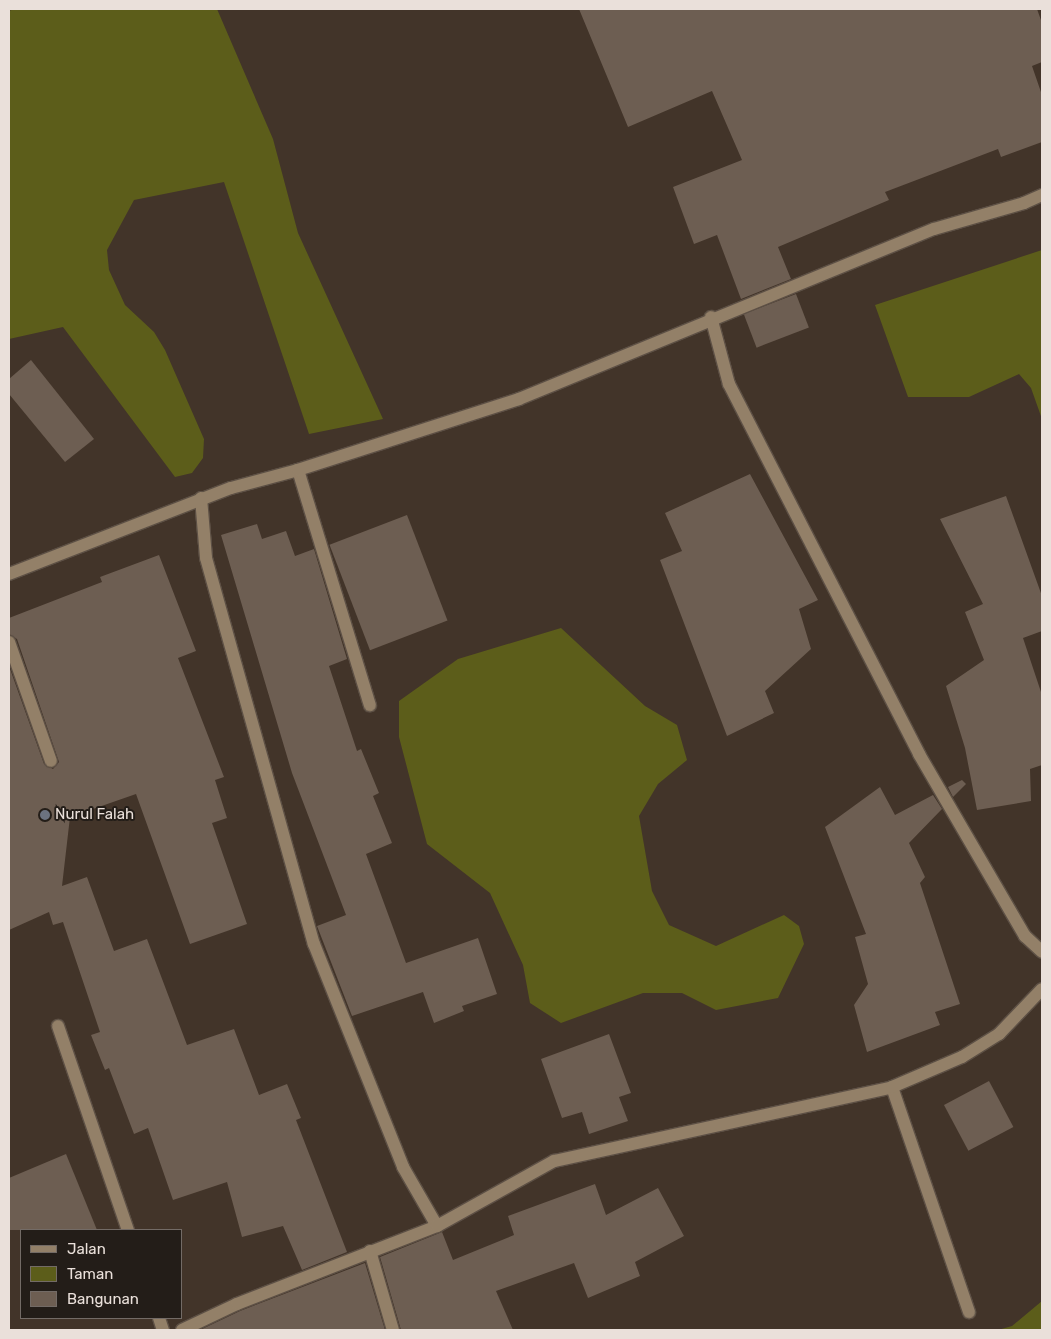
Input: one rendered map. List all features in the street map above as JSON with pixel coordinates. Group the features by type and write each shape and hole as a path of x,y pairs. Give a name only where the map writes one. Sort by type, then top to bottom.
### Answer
{"street":[{"path":"9,574 201,498 298,470 519,399 711,318 934,229 1024,203 1042,195"},
{"path":"711,318 729,384 919,754 1025,936 1042,952"},
{"path":"298,470 370,705"},
{"path":"201,498 206,558 314,944 403,1167 438,1226"},
{"path":"9,642 51,761"},
{"path":"182,1330 370,1251 438,1226 554,1161 892,1087 962,1056 999,1034 1042,988"},
{"path":"58,1026 128,1229"},
{"path":"892,1087 969,1312"},
{"path":"370,1251 393,1330"}],"green space":[{"path":"14,9 217,9 273,139 298,233 383,419 309,434 224,182 134,200 107,250 109,270 125,305 154,332 165,350 204,439 203,458 192,473 175,477 63,327 9,339 9,11"},
{"path":"1042,250 1042,419 1031,388 1019,374 969,397 908,397 875,305"},
{"path":"561,628 645,706 677,725 687,760 658,784 639,816 652,891 669,925 716,946 784,915 799,926 804,944 778,998 716,1010 682,993 643,993 561,1023 530,1003 523,965 490,893 427,844 399,737 399,701 458,659"},
{"path":"1042,1301 1042,1330 998,1330 1012,1326"}],"building":[{"path":"579,9 1037,9 1042,23 1042,62 1032,66 1042,95 1042,142 1001,157 998,149 885,192 889,200 778,247 791,279 741,299 717,235 694,244 673,187 742,160 712,91 628,127"},
{"path":"796,294 809,328 757,348 744,314"},
{"path":"31,360 94,439 65,462 9,394 9,379"},
{"path":"750,474 818,600 799,609 811,649 765,691 774,713 727,736 660,560 682,551 665,513"},
{"path":"1006,496 1042,596 1042,631 1023,638 1042,695 1042,765 1030,769 1031,801 977,810 965,748 946,686 984,660 965,612 983,604 940,519"},
{"path":"407,515 447,620 370,650 330,545"},
{"path":"257,524 262,539 286,531 295,556 314,549 347,659 329,666 357,751 361,749 379,793 373,796 392,843 366,854 406,963 478,938 497,994 462,1006 464,1011 434,1023 423,992 352,1016 317,926 346,915 292,773 221,535"},
{"path":"159,555 196,651 178,658 224,777 215,780 227,818 212,823 247,924 190,944 136,794 70,817 62,886 87,877 114,951 147,939 187,1045 234,1029 259,1095 287,1084 301,1118 296,1120 347,1252 302,1270 283,1226 242,1237 227,1182 173,1200 148,1128 134,1134 109,1068 105,1070 91,1035 100,1032 63,922 53,925 49,912 9,930 9,666 44,764 53,769 59,762 17,639 9,634 9,618 102,582 100,577"},
{"path":"962,780 966,784 953,797 948,787"},
{"path":"880,787 895,815 933,795 942,809 909,843 925,877 920,883 960,1004 935,1012 940,1025 867,1052 854,1005 868,984 855,937 866,934 825,827"},
{"path":"609,1034 631,1093 619,1097 628,1121 589,1134 582,1112 562,1118 541,1059"},
{"path":"989,1081 1013,1127 968,1151 944,1105"},
{"path":"66,1154 97,1229 9,1230 9,1178"},
{"path":"595,1184 606,1215 658,1188 684,1236 635,1262 640,1276 588,1298 574,1263 496,1291 513,1330 401,1330 380,1257 442,1232 453,1260 514,1235 508,1216"},
{"path":"365,1263 385,1330 200,1330 240,1311"}],"place":[{"name":"Nurul Falah","path":"45,815"}]}
